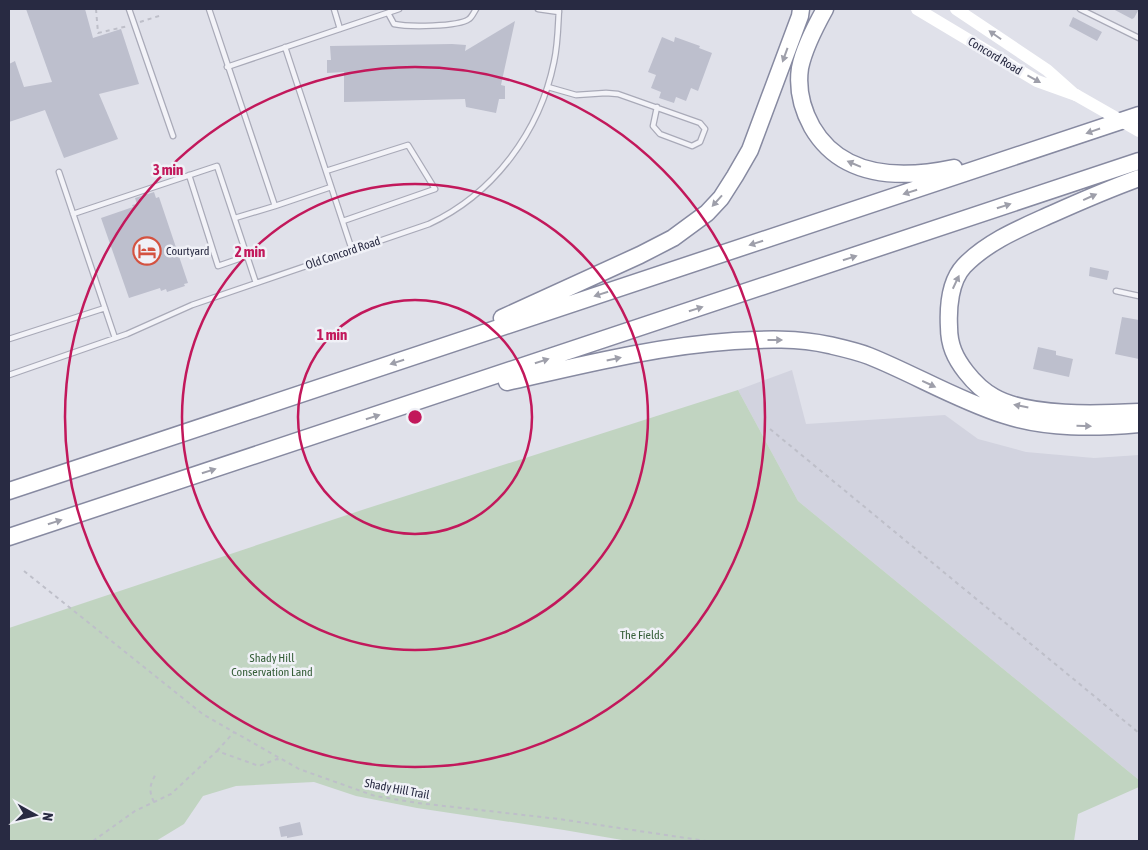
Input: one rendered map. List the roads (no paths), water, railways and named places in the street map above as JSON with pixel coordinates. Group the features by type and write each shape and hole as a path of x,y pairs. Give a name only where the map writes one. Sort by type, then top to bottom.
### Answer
{"highway":[{"path":"428,352 640,255 673,238 706,213 721,198 750,150 801,11"},
{"path":"826,11 802,61 799,83 806,116 818,138 833,153 863,168 901,175 930,173 1039,149"},
{"path":"9,491 1139,115"},
{"path":"9,537 1139,161"},
{"path":"1139,178 1105,190 1020,228 986,247 963,267 951,292 948,311 949,341 957,360 972,380 994,397 1016,406 1054,412 1104,414 1139,412"},
{"path":"429,398 651,351 754,339 794,340 827,344 867,355 954,395 1004,415 1046,424 1071,426 1139,424"}],"main road":[{"name":"Concord Road","path":"917,9 1037,81 1076,95 1139,131"},
{"name":"Concord Road","path":"956,9 1047,70 1076,95"}],"lane":[{"path":"129,9 172,136"},
{"path":"209,9 274,206"},
{"path":"334,9 340,29"},
{"path":"227,67 399,9"},
{"path":"388,13 394,24 420,26 460,23 470,18 476,9"},
{"path":"538,9 559,10"},
{"path":"1080,9 1139,38"},
{"name":"Old Concord Road","path":"9,375 115,338 192,305 435,221 452,212 477,193 500,170 521,144 536,118 548,87 557,47 559,10"},
{"path":"285,47 352,250"},
{"path":"548,87 569,94 606,93 624,95 657,107 700,123 705,129 700,142 692,146 660,134 653,126 657,107"},
{"path":"326,171 408,145 435,190 343,222"},
{"path":"73,214 217,166 256,283"},
{"path":"59,172 115,338"},
{"path":"189,175 218,266 247,256"},
{"path":"235,218 331,187"},
{"path":"1116,292 1139,296"},
{"path":"9,339 105,308"}],"place":[{"name":"Courtyard","path":"147,251"}],"park label":[{"name":"The Fields","path":"642,635"},
{"name":"Shady Hill Conservation Land","path":"272,665"}]}
